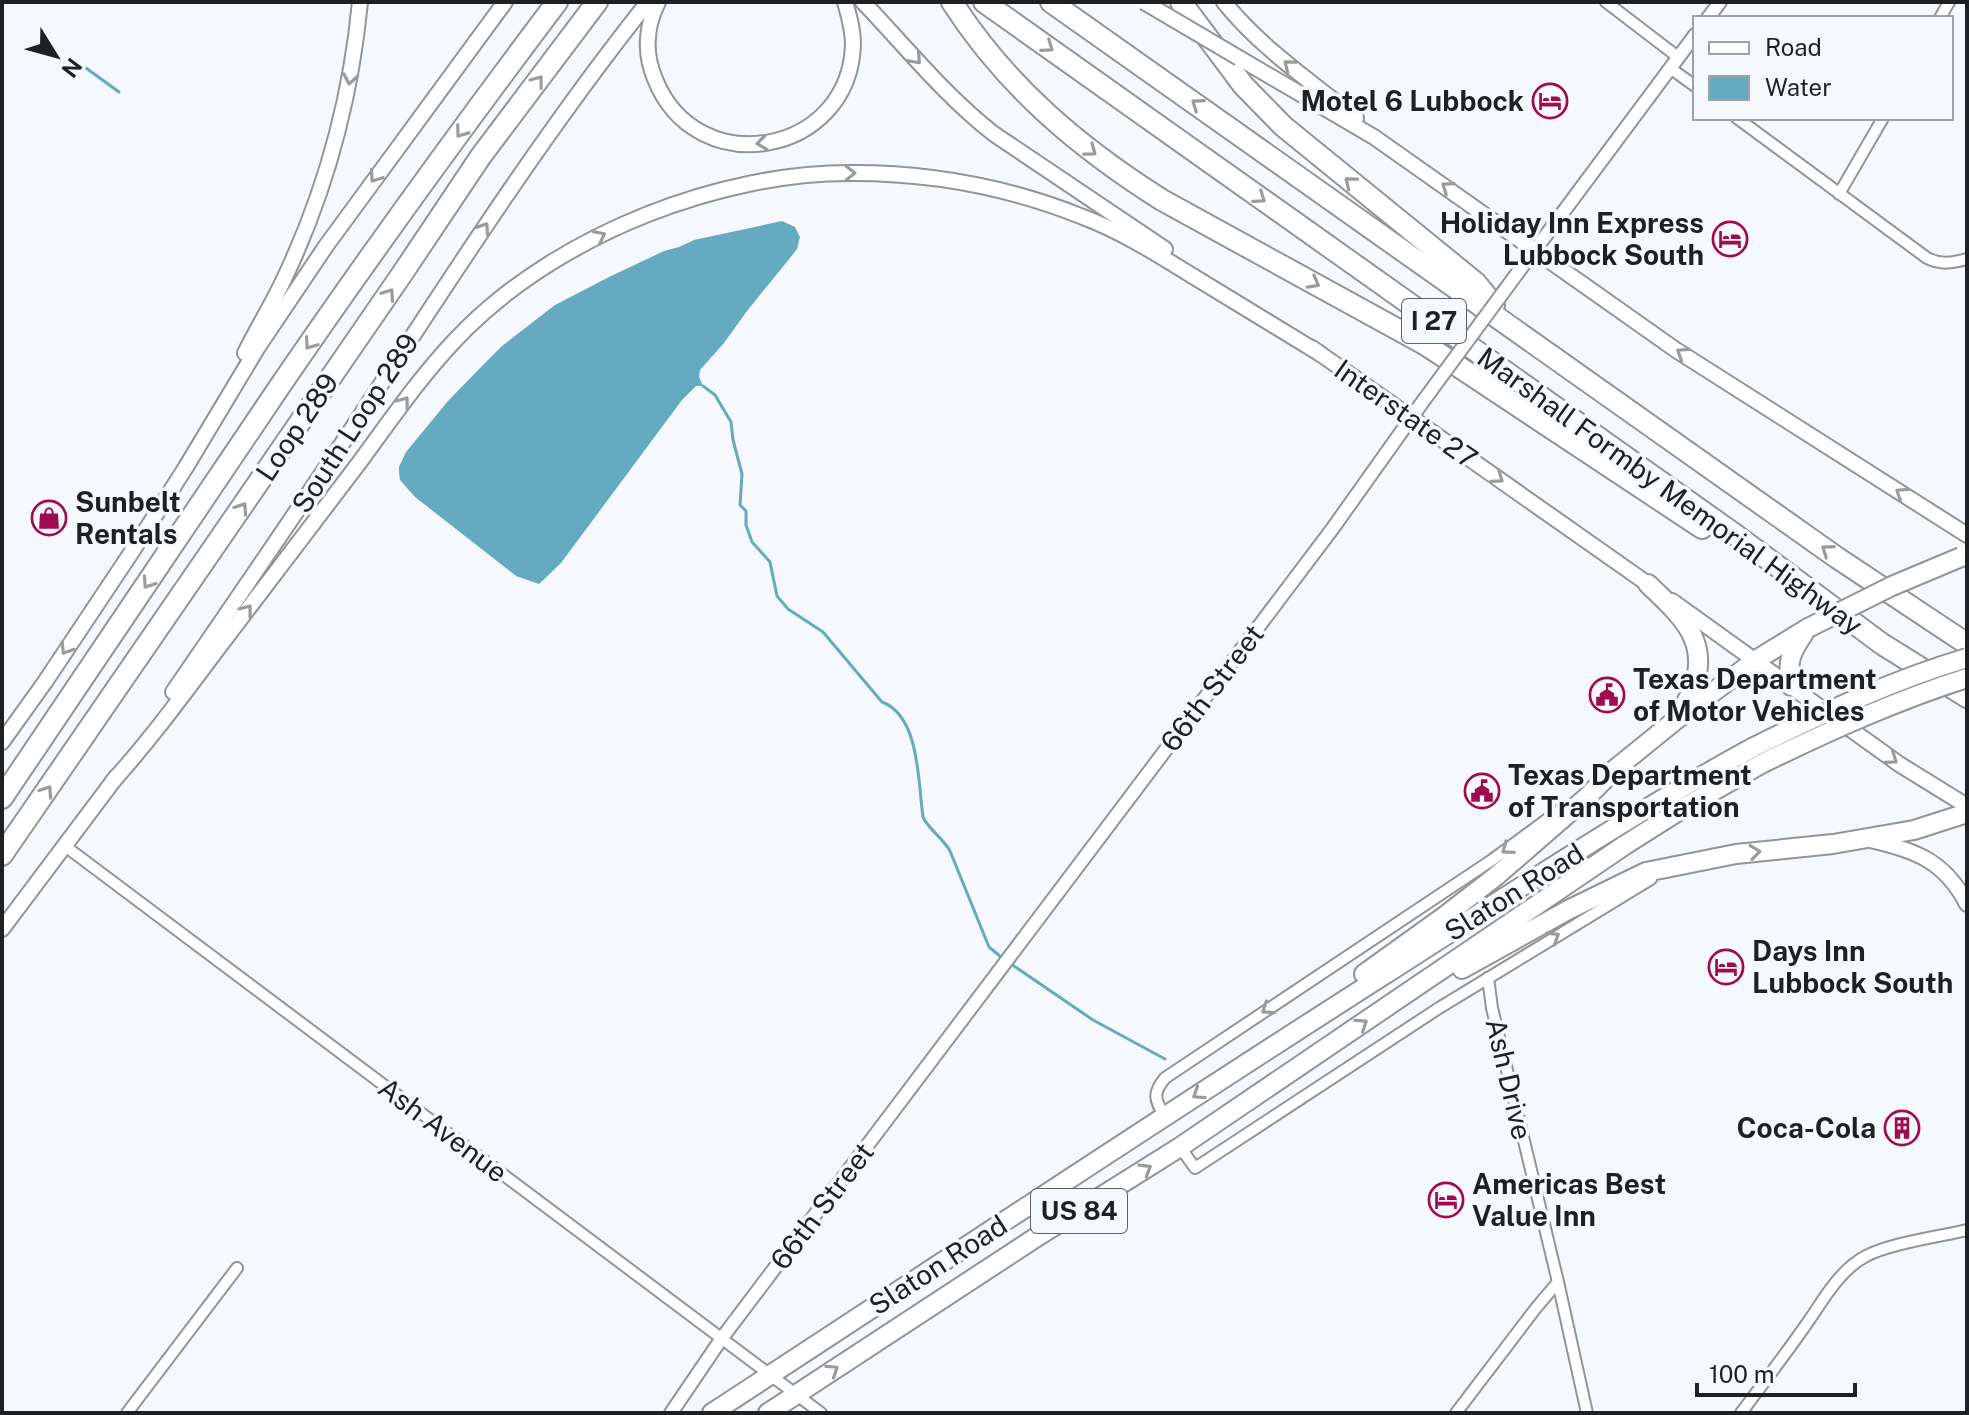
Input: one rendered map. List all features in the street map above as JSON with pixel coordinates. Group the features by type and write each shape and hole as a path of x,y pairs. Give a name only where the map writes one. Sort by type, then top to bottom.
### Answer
{"highway":[{"name":"Loop 289","path":"2,798 280,386 557,2"},
{"name":"Loop 289","path":"2,855 481,156 597,2"},
{"path":"952,2 985,49 1032,101 1058,126 1129,180 1426,345 1757,567 1882,644"},
{"name":"Marshall Formby Memorial Highway","path":"984,2 1724,527 1882,644 1967,697"},
{"name":"Marshall Formby Memorial Highway","path":"1051,2 1823,548 1967,644"},
{"path":"1181,2 1262,106 1305,145 1476,283 1512,327"},
{"path":"1263,1052 1357,978 1495,877 1614,770 1756,660 1808,628 1892,586 1964,556"},
{"path":"1648,584 1680,615 1695,641 1698,656 1694,687 1677,719"},
{"path":"1791,686 1788,668 1791,652 1808,628"},
{"name":"Slaton Road","path":"768,1413 1180,1147 1818,716 1967,658"},
{"name":"Slaton Road","path":"712,1413 1164,1116 1632,818 1759,755 1824,734 1967,678"},
{"path":"1389,1007 1568,910 1646,872 1736,854 1866,839 1914,830 1967,813"},
{"path":"1164,1116 1180,1147"}],"main road":[{"path":"186,467 284,280 316,203 348,91 360,2"},
{"path":"2,742 186,467 258,347 326,246 505,2"},
{"name":"South Loop 289","path":"2,929 113,781 306,498 499,206 648,2"},
{"path":"658,2 650,18 648,51 651,68 663,97 680,117 709,137 748,145 774,141 807,128 823,116 831,105 846,78 851,59 851,26 845,2"},
{"name":"Interstate 27","path":"863,2 946,93 994,134 1319,353 1899,764 1967,806"},
{"path":"1144,2 1393,150"},
{"path":"1224,2 1283,62 1531,255 1967,535"},
{"path":"113,781 160,725 409,395 467,327 532,276 569,252 605,233 679,203 746,185 851,172 897,174 994,189 1082,216 1118,232 1319,353"},
{"path":"1866,839 1903,847 1930,861 1954,883 1967,904"}],"street":[{"path":"1606,2 1678,57"},
{"name":"66th Street","path":"671,1413 722,1338 1323,540 1693,38"},
{"path":"1670,68 1693,85"},
{"path":"1740,120 1927,258 1950,263 1967,259"},
{"path":"1839,194 1882,120"},
{"name":"Slaton Road","path":"1164,1116 1155,1099 1157,1087 1165,1078 1492,860 1614,770"},
{"name":"Ash Avenue","path":"65,846 821,1413"},
{"path":"1180,1147 1195,1168 1488,978 1639,885 1678,865"},
{"name":"Ash Drive","path":"1488,978 1492,1008 1587,1413"},
{"path":"1741,1413 1822,1300 1849,1268 1880,1249 1967,1230"},
{"path":"127,1413 237,1268"},
{"path":"1456,1413 1558,1282"}],"water":[{"path":"782,221 795,227 800,237 797,249 700,370 703,386 696,386 682,400 561,563 539,584 516,576 415,497 400,480 399,467 406,452 448,401 502,346 555,305 664,251 694,240"}],"waterway":[{"path":"86,68 119,92"},
{"path":"703,386 715,395 731,422 742,474 740,505 746,511 746,525 752,542 770,562 777,596 788,609 823,632 882,702 904,721 915,752 923,817 950,851 989,947 1001,957"},
{"path":"1011,964 1093,1020 1165,1059"}],"place":[{"name":"Motel 6 Lubbock","path":"1550,101"},
{"name":"Holiday Inn Express Lubbock South","path":"1730,239"},
{"name":"Sunbelt Rentals","path":"49,518"},
{"name":"Texas Department of Motor Vehicles","path":"1607,695"},
{"name":"Texas Department of Transportation","path":"1482,791"},
{"name":"Days Inn Lubbock South","path":"1726,967"},
{"name":"Coca-Cola","path":"1902,1128"},
{"name":"Americas Best Value Inn","path":"1446,1200"}]}
